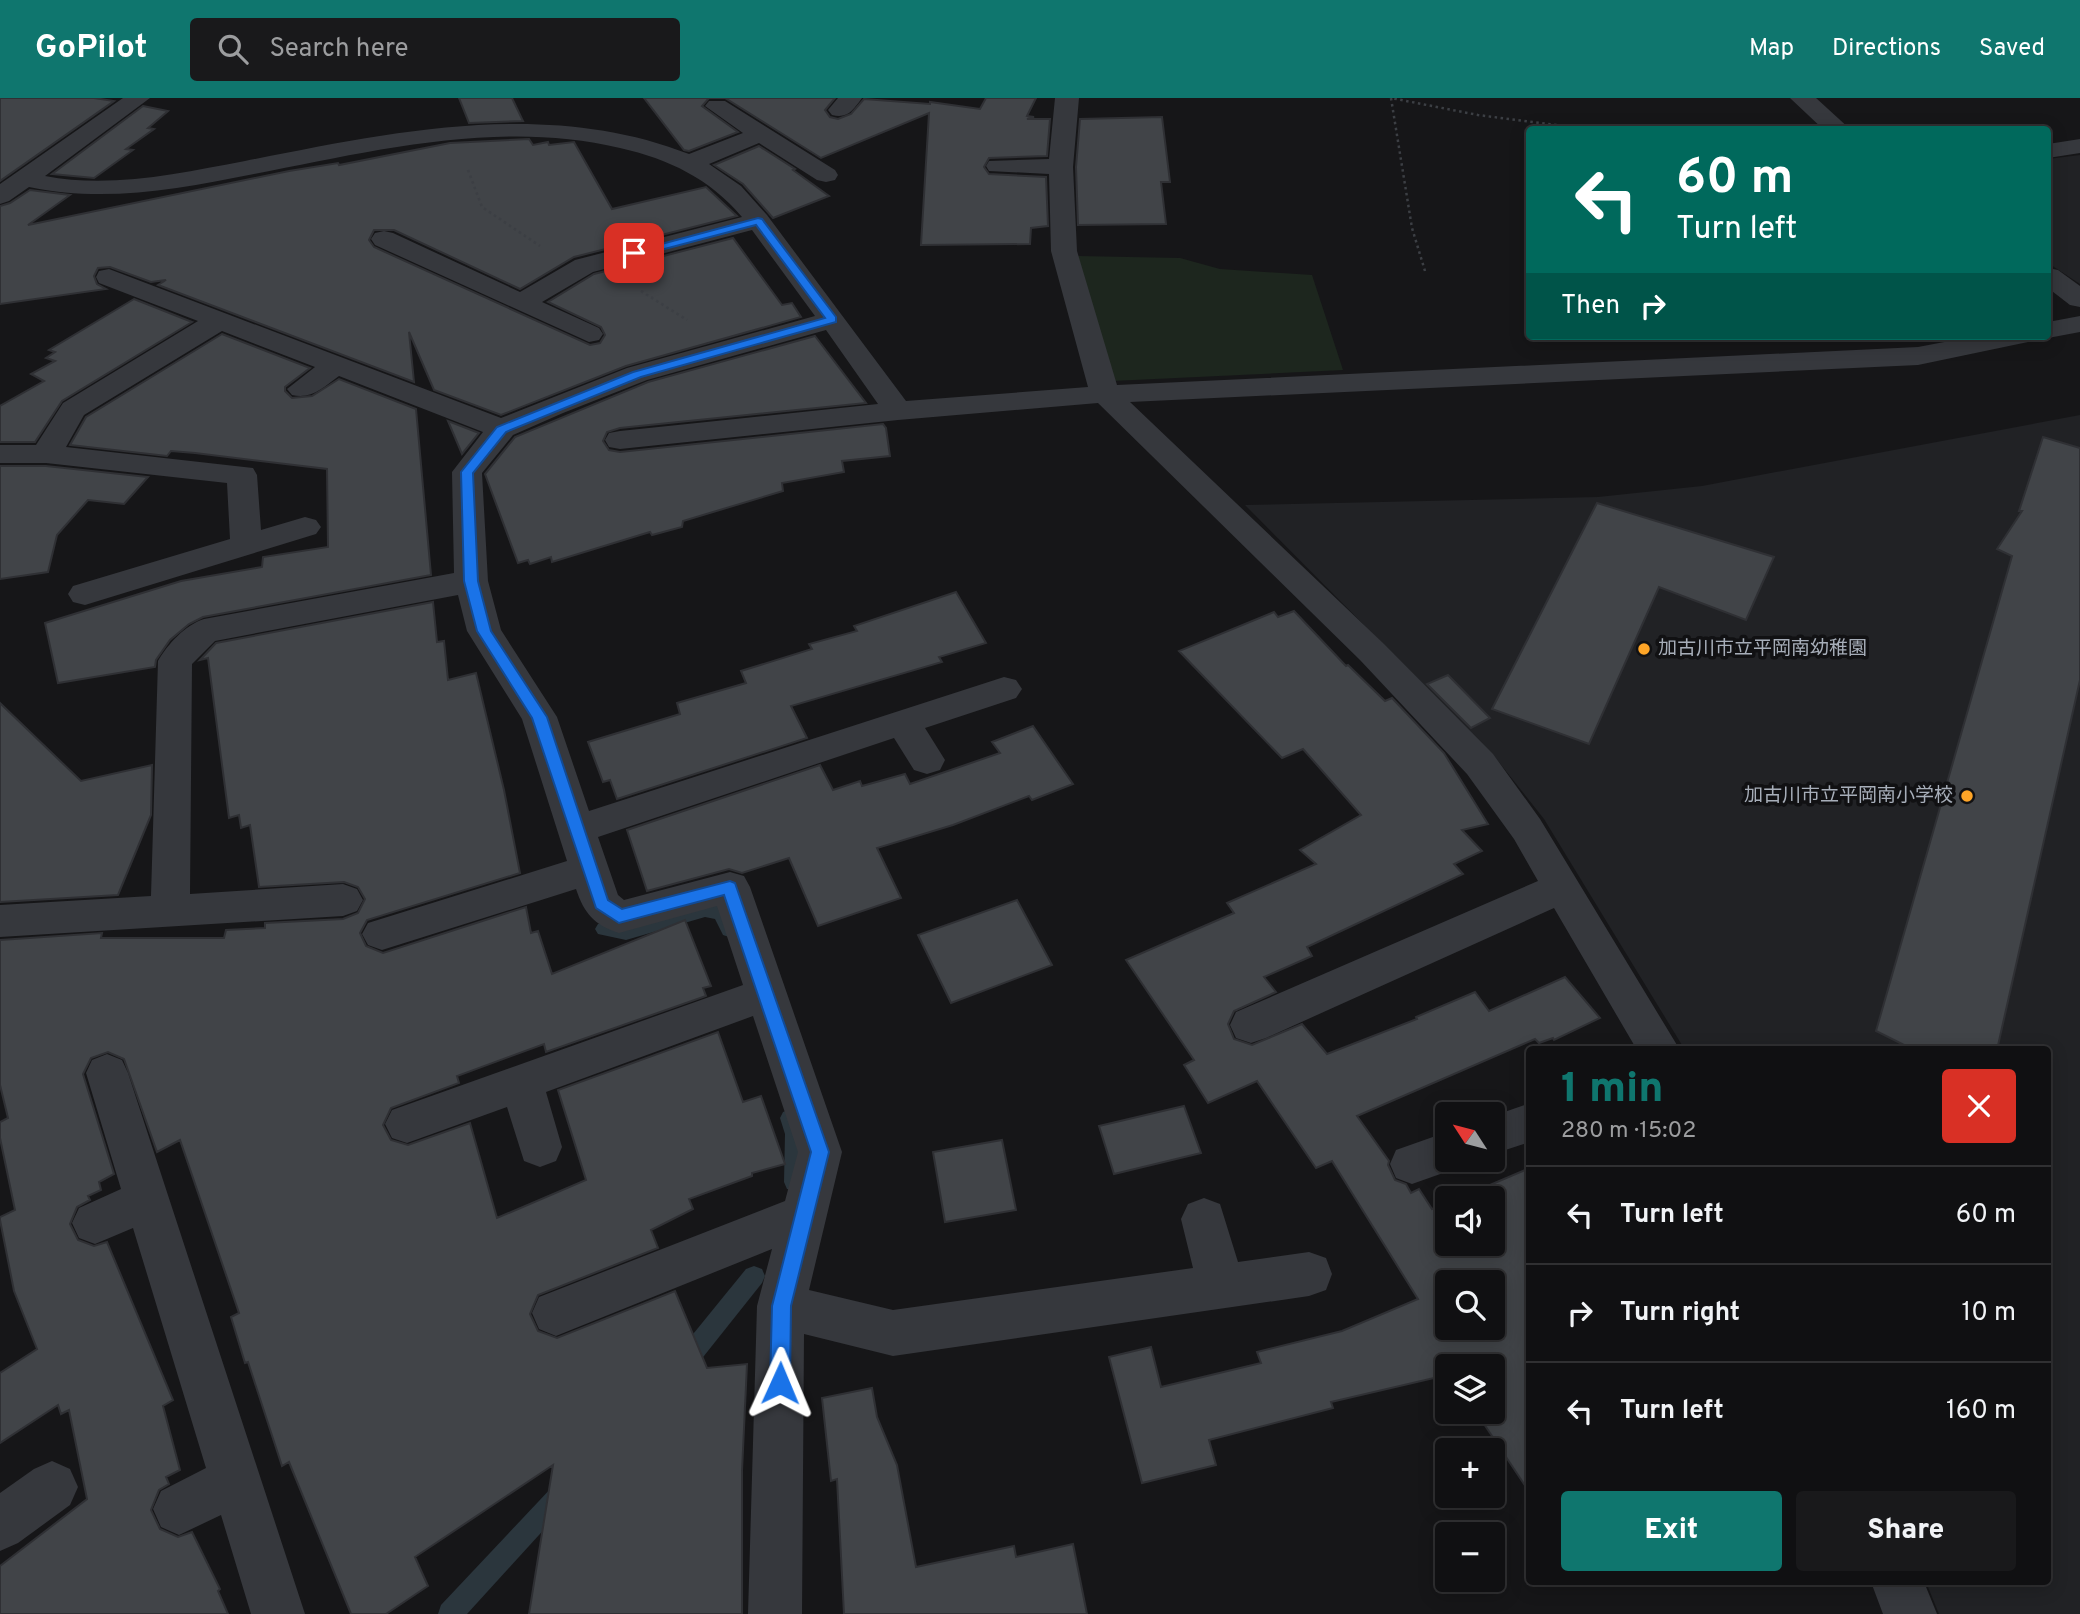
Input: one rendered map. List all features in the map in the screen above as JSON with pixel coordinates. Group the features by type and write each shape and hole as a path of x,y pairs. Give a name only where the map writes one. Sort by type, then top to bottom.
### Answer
{"street":[{"path":"0,196 138,98"},
{"path":"1067,98 1060,167 1063,251 1105,394 1372,652 1480,764 1527,829 1657,1046"},
{"path":"1802,98 1834,126"},
{"path":"717,106 826,174"},
{"path":"25,179 81,188 149,186 418,136 455,132 518,129 582,133 639,145 689,163 730,190 758,221 898,411"},
{"path":"689,163 761,134"},
{"path":"2051,150 2080,146"},
{"path":"998,166 1060,167"},
{"path":"521,303 584,266 758,221"},
{"path":"384,239 589,334"},
{"path":"109,277 502,429"},
{"path":"2051,277 2080,299"},
{"path":"46,454 73,409 220,320"},
{"path":"775,1614 781,1306 820,1152 730,887 619,916 601,904 539,717 484,631 471,581 467,472 502,429 637,374 832,320"},
{"path":"2051,329 2080,324"},
{"path":"620,440 706,445 898,411 1105,394 1918,356 1998,340"},
{"path":"302,389 336,365"},
{"path":"0,454 46,454 242,475 246,546"},
{"path":"85,594 305,527"},
{"path":"170,911 175,661 204,631 471,581"},
{"path":"577,829 1004,690"},
{"path":"902,722 928,760"},
{"path":"382,934 590,869"},
{"path":"1251,1025 1560,888"},
{"path":"0,921 342,900"},
{"path":"407,1124 766,994"},
{"path":"107,1073 278,1614"},
{"path":"523,1082 540,1147"},
{"path":"1505,1131 1526,1123"},
{"path":"95,1223 147,1199"},
{"path":"556,1313 805,1214"},
{"path":"1204,1219 1221,1287"},
{"path":"781,1306 893,1333 1309,1274"},
{"path":"179,1509 236,1480"},
{"path":"0,1525 52,1486"},
{"path":"1897,1585 1910,1614"}],"path":[{"path":"1425,271 1412,228 1391,98 1478,115 1564,126"},
{"path":"455,132 482,207 527,239 655,298 723,349"}],"shaded area":[{"path":"2080,155 2080,284 2051,265 2051,159"},
{"path":"1078,256 1180,258 1220,269 1312,275 1343,370 1112,381"},
{"path":"2080,415 2080,1614 1939,1614 1927,1585 2051,1585 2051,1046 1683,1046 1544,819 1494,756 1245,505 1598,497 1702,486"}],"building":[{"path":"0,98 94,98 114,101 0,181"},
{"path":"459,98 512,98 523,121 469,123"},
{"path":"644,98 709,98 702,106 738,132 689,151 684,150"},
{"path":"725,98 835,98 825,110 830,117 838,119 851,114 864,99 930,102 980,109 986,98 1036,98 1027,116 1034,117 1027,119 1050,119 1047,156 989,158 984,167 989,174 1046,177 1048,226 1031,228 1030,244 921,245 929,113 821,158"},
{"path":"143,106 168,111 148,128 154,129 126,149 133,150 94,178 52,174"},
{"path":"1162,117 1170,182 1161,182 1166,224 1078,225 1076,167 1080,119"},
{"path":"529,139 533,145 574,142 612,209 706,187 737,216 574,257 520,289 394,230 374,230 369,240 374,247 590,345 600,343 605,335 601,327 548,302 594,274 733,238 782,305 792,303 801,317 626,366 501,415 434,390 409,332 414,382 158,285 166,280 151,282 110,267 98,268 94,276 97,284 106,289 0,304 0,206 30,190 70,195 28,225 289,171 338,163 339,165 450,143"},
{"path":"759,146 795,169 793,170 829,196 773,218 743,184 714,165"},
{"path":"134,299 192,322 62,401 35,442 0,442 0,406 44,381 31,374 55,361 46,358 55,352 49,350"},
{"path":"222,334 310,368 285,387 285,391 292,398 312,396 339,379 416,409 431,575 203,617 189,624 170,640 156,660 155,667 58,683 45,623 181,581 262,567 263,557 328,547 327,469 195,453 171,451 167,456 70,445 86,417"},
{"path":"815,336 866,403 620,428 607,432 603,441 609,450 620,452 883,424 890,456 842,461 844,472 782,483 783,491 683,521 682,527 652,535 650,532 552,562 551,557 530,564 528,560 518,563 485,474 515,437 648,382"},
{"path":"448,421 479,433 462,454"},
{"path":"2043,437 2080,448 2080,680 1998,1046 1906,1046 1876,1031 2012,556 1997,549 2022,511 2019,511"},
{"path":"0,466 46,466 148,477 124,504 88,500 57,535 48,572 0,579"},
{"path":"1597,503 1774,557 1746,620 1659,587 1589,744 1492,709"},
{"path":"956,592 986,643 939,657 942,662 791,706 807,738 617,799 610,780 603,782 588,742 680,714 677,703 746,683 741,671 812,649 809,644 857,631 854,626"},
{"path":"433,602 437,642 444,641 448,680 476,673 504,790 520,873 367,920 360,933 366,946 383,953 526,907 531,933 538,931 552,974 685,920 711,986 703,988 706,996 546,1052 544,1044 457,1076 459,1083 391,1108 383,1125 391,1140 408,1145 470,1123 497,1218 586,1180 558,1090 718,1032 743,1102 761,1096 785,1164 752,1173 752,1176 689,1199 693,1209 651,1230 658,1248 538,1295 530,1314 538,1331 557,1338 675,1291 707,1368 747,1364 742,1471 742,1614 529,1614 553,1465 415,1557 428,1586 386,1614 351,1614 289,1462 282,1466 231,1317 239,1313 180,1140 157,1152 124,1059 108,1052 91,1058 83,1074 114,1174 99,1182 101,1190 88,1196 90,1200 77,1207 70,1224 78,1240 94,1246 107,1242 173,1400 163,1406 180,1470 166,1477 169,1484 159,1490 151,1510 160,1529 178,1537 192,1532 220,1589 218,1591 228,1614 0,1614 0,1566 87,1499 69,1410 61,1414 58,1405 0,1443 0,1373 37,1349 14,1291 0,1220 0,1217 15,1210 0,1138 0,1122 8,1118 0,1085 0,940 102,933 101,938 224,938 226,930 265,928 265,923 343,919 358,913 365,899 358,887 344,882 259,887 250,825 241,828 239,815 229,818 208,658 200,660 216,643"},
{"path":"1294,611 1346,666 1385,701 1392,698 1444,753 1488,824 1462,830 1482,851 1454,864 1463,874 1307,947 1312,956 1264,977 1276,992 1234,1011 1228,1024 1234,1039 1252,1045 1302,1024 1327,1054 1417,1019 1416,1017 1475,992 1489,1011 1565,977 1600,1018 1554,1040 1553,1038 1539,1043 1535,1039 1357,1116 1389,1161 1388,1165 1395,1180 1406,1184 1411,1193 1419,1189 1432,1209 1435,1208 1435,1256 1505,1256 1505,1186 1488,1186 1526,1170 1526,1487 1505,1456 1505,1438 1493,1438 1484,1424 1505,1424 1505,1354 1435,1354 1435,1378 1331,1402 1333,1408 1209,1440 1216,1465 1142,1483 1109,1357 1151,1347 1161,1387 1261,1363 1257,1352 1342,1331 1418,1299 1332,1161 1316,1168 1257,1081 1208,1103 1184,1065 1194,1060 1126,960 1234,913 1227,903 1316,864 1300,850 1361,815 1303,749 1282,758 1179,651 1274,612 1278,617"},
{"path":"1448,675 1490,718 1471,728 1427,684"},
{"path":"0,703 81,781 152,765 151,815 118,895 0,902"},
{"path":"1033,726 1073,784 1032,800 1029,796 953,825 877,848 901,898 818,926 789,858 742,873 729,869 647,891 627,830 820,765 833,790 860,781 862,786 905,774 910,784 1000,753 992,742"},
{"path":"1017,900 1052,965 951,1003 918,935"},
{"path":"1184,1106 1201,1153 1114,1174 1099,1126"},
{"path":"1002,1140 1016,1210 945,1222 933,1152"},
{"path":"872,1388 877,1417 897,1465 916,1567 1014,1546 1016,1557 1073,1544 1087,1614 844,1614 837,1479 831,1481 822,1398"}],"waterway":[{"path":"604,929 626,933 705,910 722,913 729,930"},
{"path":"790,1118 795,1134 794,1182"},
{"path":"684,1363 754,1276"},
{"path":"450,1614 562,1493"}],"place":[{"name":"加古川市立平岡南幼稚園","path":"1644,649"},
{"name":"加古川市立平岡南小学校","path":"1967,796"}],"route":[{"path":"634,253 758,221 832,320 637,374 502,429 467,472 471,581 484,631 539,717 601,904 619,916 730,887 820,1152 781,1306 780,1383"}]}
